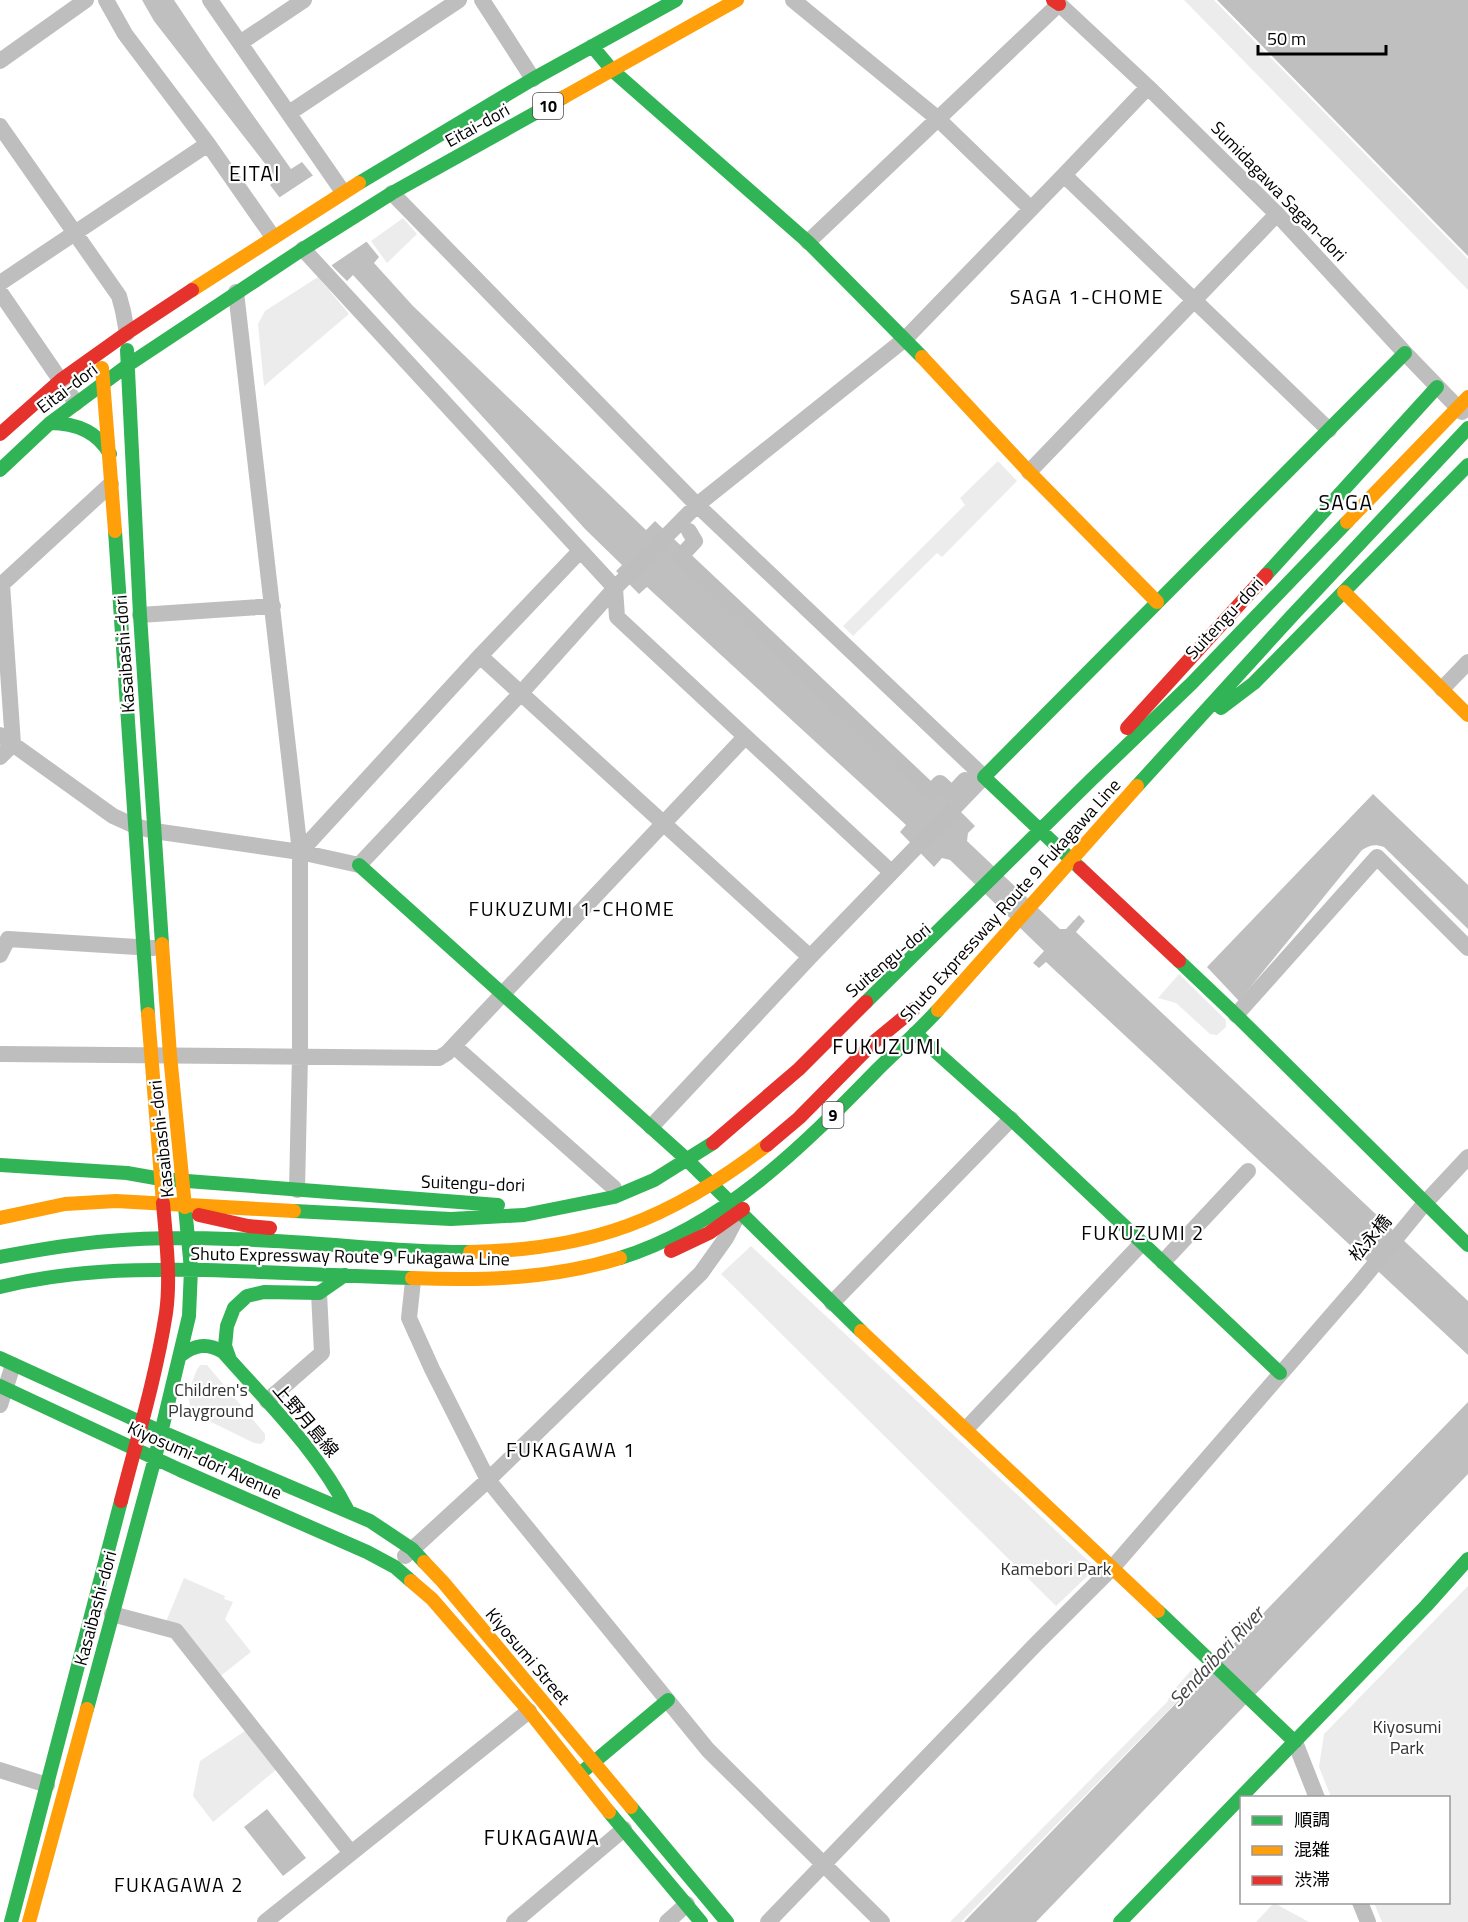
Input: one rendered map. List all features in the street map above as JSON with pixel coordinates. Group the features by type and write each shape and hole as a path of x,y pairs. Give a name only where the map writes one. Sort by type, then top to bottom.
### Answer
{"main road":[{"name":"Eitai-dori","path":"0,434 61,380 127,333 273,237 533,79 676,0"},
{"name":"Eitai-dori","path":"0,470 76,402 307,246 392,193 737,0"},
{"path":"592,46 612,70 808,242 905,339 1029,472 1157,602"},
{"name":"Kasaibashi-dori","path":"29,1922 162,1432 189,1316 191,1269 170,1055 154,831 140,615 127,333"},
{"name":"Kasaibashi-dori","path":"11,1922 142,1423 166,1312 168,1263 151,1055 110,454 100,352"},
{"path":"1405,353 984,777 1236,1015 1420,1209 1468,1245"},
{"path":"1069,808 1080,779 1437,387"},
{"name":"Suitengu-dori","path":"0,1165 127,1173 183,1181 497,1205 541,1203 585,1196 614,1188 657,1171 683,1156 757,1103 842,1022 936,944 1069,808 1468,387"},
{"name":"Shuto Expressway Route 9 Fukagawa Line","path":"0,1218 37,1209 91,1202 142,1201 451,1220 480,1219 524,1215 603,1200 635,1189 676,1168 709,1146 799,1069 1192,683 1468,397"},
{"path":"50,423 64,424 91,433 105,444 110,454"},
{"name":"Shuto Expressway Route 9 Fukagawa Line","path":"0,1287 61,1274 125,1269 221,1270 481,1280 520,1278 566,1272 614,1261 662,1243 690,1229 726,1206 787,1159 948,1000 1116,810 1468,428"},
{"path":"938,989 963,968 1201,723 1468,436"},
{"path":"1433,465 1468,445"},
{"path":"1201,723 1254,683 1468,465"},
{"path":"1344,592 1468,715"},
{"path":"359,865 683,1156 832,1303 1295,1742"},
{"path":"897,990 936,944"},
{"path":"191,1269 345,1275 492,1285 550,1280 609,1270 640,1263 699,1240 740,1212 915,1033 963,968"},
{"path":"0,1257 71,1243 143,1239 200,1238 469,1252 541,1247 591,1239 651,1218 716,1184 785,1130 822,1096 870,1046 921,1003"},
{"path":"915,1033 1011,1119 1280,1373"},
{"path":"520,1235 567,1229 602,1220 644,1205 685,1184 715,1163"},
{"path":"161,1179 191,1211 202,1216 248,1226 293,1229 312,1233 342,1246 380,1279"},
{"path":"37,1209 110,1215"},
{"path":"145,1217 391,1236"},
{"path":"229,1357 225,1346 227,1326 234,1308 247,1296 264,1292 319,1293 345,1275"},
{"path":"180,1356 195,1345 205,1344 218,1348 229,1357"},
{"name":"上野月島線","path":"229,1357 318,1461 337,1489 348,1511"},
{"name":"Kiyosumi-dori Avenue","path":"7,1362 162,1432 348,1511"},
{"name":"Kiyosumi-dori Avenue","path":"2,1393 135,1449 367,1552 395,1567"},
{"name":"Kiyosumi Street","path":"348,1511 370,1521 412,1549 443,1582 727,1922"},
{"path":"1242,1796 1426,1606 1468,1559"},
{"name":"Kiyosumi Street","path":"395,1567 432,1599 529,1711 578,1775 701,1922"},
{"path":"578,1775 668,1700"},
{"path":"1120,1922 1240,1799"}],"street":[{"path":"0,61 86,0"},
{"path":"106,0 125,34 208,144 273,237"},
{"path":"210,0 289,113 339,195"},
{"path":"240,43 304,0"},
{"path":"289,113 459,0"},
{"path":"482,0 533,79"},
{"path":"793,0 937,118 1031,209"},
{"path":"808,242 1056,2"},
{"name":"Sumidagawa Sagan-dori","path":"1056,2 1148,87 1277,214 1405,353 1468,417"},
{"path":"7,740 112,816 135,826 154,831 300,852 359,865 620,584 698,505 905,339 1148,87"},
{"path":"0,126 119,296 127,333"},
{"path":"0,283 208,144"},
{"path":"1064,176 1329,429"},
{"path":"392,193 698,505 984,777 810,957 651,1127"},
{"path":"1029,472 1277,214"},
{"path":"307,246 580,551 620,584"},
{"path":"0,292 76,402"},
{"path":"236,292 300,852 300,1056 297,1190"},
{"path":"0,757 7,740 2,584 111,484"},
{"path":"689,531 695,541 681,556 931,792 940,783 952,794 965,780"},
{"path":"300,852 580,551"},
{"path":"620,584 617,616 891,872"},
{"path":"140,615 273,606"},
{"path":"480,656 810,957"},
{"path":"1442,689 1468,662"},
{"path":"0,1054 440,1058 454,1046 745,737"},
{"path":"1236,1015 1377,856 1468,948"},
{"path":"0,955 4,935 163,948"},
{"path":"454,1046 614,1188"},
{"path":"832,1303 1011,1119"},
{"name":"松永橋","path":"768,1922 1113,1567 1356,1287 1420,1209 1468,1157"},
{"path":"1163,1262 1248,1171"},
{"path":"395,1567 701,1273 726,1238 740,1212"},
{"path":"966,1429 1142,1243"},
{"path":"413,1281 409,1318 488,1480 726,1769 882,1922"},
{"path":"267,1401 322,1353 319,1293"},
{"path":"2,1393 7,1362"},
{"path":"112,1614 176,1631 351,1853"},
{"path":"264,1922 529,1711"},
{"path":"1295,1742 1317,1796"},
{"path":"0,1770 47,1785"},
{"path":"514,1922 624,1829"},
{"path":"667,1922 687,1904"},
{"path":"1361,1904 1368,1922"}],"green space":[{"path":"1184,0 1214,0 1468,259 1468,290"},
{"path":"403,218 417,234 387,263 371,241"},
{"path":"318,277 349,314 264,386 258,324 265,311"},
{"path":"998,461 1017,481 942,557 937,553 853,636 843,626 965,505 960,498"},
{"path":"1179,974 1226,1020 1226,1027 1217,1035 1210,1034 1176,1003 1158,998"},
{"name":"Kamebori Park","path":"751,1246 1096,1568 1056,1606 721,1274"},
{"name":"Children's Playground","path":"200,1365 207,1365 265,1434 265,1440 261,1444 254,1443 201,1417 192,1409 189,1401 190,1390"},
{"path":"184,1578 225,1596 224,1599 233,1602 225,1619 251,1652 218,1678 165,1624"},
{"name":"Kiyosumi Park","path":"1468,1586 1468,1922 1382,1922 1374,1904 1450,1904 1450,1796 1331,1796 1319,1767 1324,1734"},
{"path":"1194,1667 1203,1675 961,1922 950,1922 1167,1702 1172,1692"},
{"path":"245,1731 277,1769 213,1822 193,1796 200,1761"},
{"path":"1273,1904 1276,1904 1309,1922 1256,1922"}],"shaded area":[{"path":"142,0 174,0 291,169 302,162 379,257 374,263 413,306 646,530 655,521 950,801 975,826 968,833 967,841 1060,929 1066,929 1079,915 1085,921 1076,932 1468,1301 1468,1355 1046,962 1039,968 1033,963 1044,951 950,860 942,858 934,867 900,832 906,825 647,587 639,594 616,571 622,565 586,530 353,275 347,281 333,267 270,185 277,179 154,21"},
{"path":"1217,0 1468,0 1468,256"},
{"path":"1373,794 1468,885 1468,929 1384,847 1370,846 1362,850 1239,1001 1207,967"},
{"path":"1468,1402 1468,1474 1036,1922 964,1922"},
{"path":"267,1809 306,1858 283,1876 244,1827"}],"pier":[{"path":"315,174 369,240 329,267 277,199"}],"traffic: fast":[{"path":"359,183 533,79 676,0"},
{"path":"592,46 612,70 808,242 922,357"},
{"path":"0,470 50,423 128,365 303,249 392,193 564,97"},
{"path":"127,350 140,615 162,944"},
{"path":"1080,868 984,777 1405,353"},
{"path":"1266,575 1437,387"},
{"path":"50,423 85,430 99,439 110,454"},
{"path":"1137,786 1468,428"},
{"path":"1221,708 1254,683 1468,465"},
{"path":"866,1002 1192,683 1347,522"},
{"path":"115,531 148,1014"},
{"path":"359,865 683,1156 861,1331"},
{"path":"1179,961 1468,1245"},
{"path":"620,1258 658,1244 693,1226 727,1205 759,1181 819,1128 938,1010"},
{"path":"915,1033 1011,1119 1280,1373"},
{"path":"294,1211 451,1219 524,1215 614,1197 654,1180 713,1143"},
{"path":"0,1165 127,1173 161,1179 498,1205"},
{"path":"87,1709 155,1458 189,1316 191,1269 185,1207"},
{"path":"0,1257 81,1244 171,1238 298,1242 421,1251 470,1252"},
{"path":"0,1287 77,1274 153,1270 412,1278"},
{"path":"229,1357 225,1346 227,1326 234,1308 247,1296 264,1292 319,1293 345,1275"},
{"path":"180,1356 190,1349 201,1346 212,1347 223,1352 307,1448 336,1489 348,1511"},
{"path":"0,1358 162,1432 370,1521 412,1549 424,1562"},
{"path":"0,1386 180,1470 367,1552 395,1567 411,1581"},
{"path":"11,1922 121,1501"},
{"path":"1242,1796 1426,1606 1468,1559"},
{"path":"1158,1611 1295,1742"},
{"path":"582,1772 668,1700"},
{"path":"1120,1922 1240,1798"},
{"path":"631,1807 727,1922"},
{"path":"609,1812 701,1922"}],"traffic: slow":[{"path":"564,97 737,0"},
{"path":"192,290 359,183"},
{"path":"922,357 1029,472 1157,602"},
{"path":"102,368 115,531"},
{"path":"1347,522 1468,397"},
{"path":"1344,592 1468,715"},
{"path":"938,1010 1137,786"},
{"path":"162,944 185,1207"},
{"path":"148,1014 163,1203"},
{"path":"470,1252 554,1245 592,1237 628,1225 663,1211 697,1193 767,1145"},
{"path":"0,1218 65,1204 116,1201 294,1211"},
{"path":"412,1278 517,1277 569,1270 620,1258"},
{"path":"861,1331 1158,1611"},
{"path":"424,1562 631,1807"},
{"path":"411,1581 432,1599 529,1711 609,1812"},
{"path":"29,1922 87,1709"}],"traffic: jam":[{"path":"1053,0 1059,4"},
{"path":"0,434 61,380 192,290"},
{"path":"1127,728 1266,575"},
{"path":"1080,868 1179,961"},
{"path":"713,1143 799,1069 866,1002"},
{"path":"767,1145 799,1118 874,1042 914,1009"},
{"path":"121,1501 152,1384 166,1313 168,1272 163,1203"},
{"path":"671,1251 709,1233 743,1209"},
{"path":"199,1215 248,1226 270,1228"}],"district":[{"name":"EITAI","path":"255,173"},
{"name":"SAGA 1-CHOME","path":"1087,296"},
{"name":"SAGA","path":"1346,502"},
{"name":"FUKUZUMI 1-CHOME","path":"572,908"},
{"name":"FUKUZUMI","path":"887,1046"},
{"name":"FUKUZUMI 2","path":"1143,1232"},
{"name":"FUKAGAWA 1","path":"571,1449"},
{"name":"FUKAGAWA","path":"542,1837"},
{"name":"FUKAGAWA 2","path":"179,1884"}],"water label":[{"name":"Sendaibori River","path":"1216,1656"}]}
